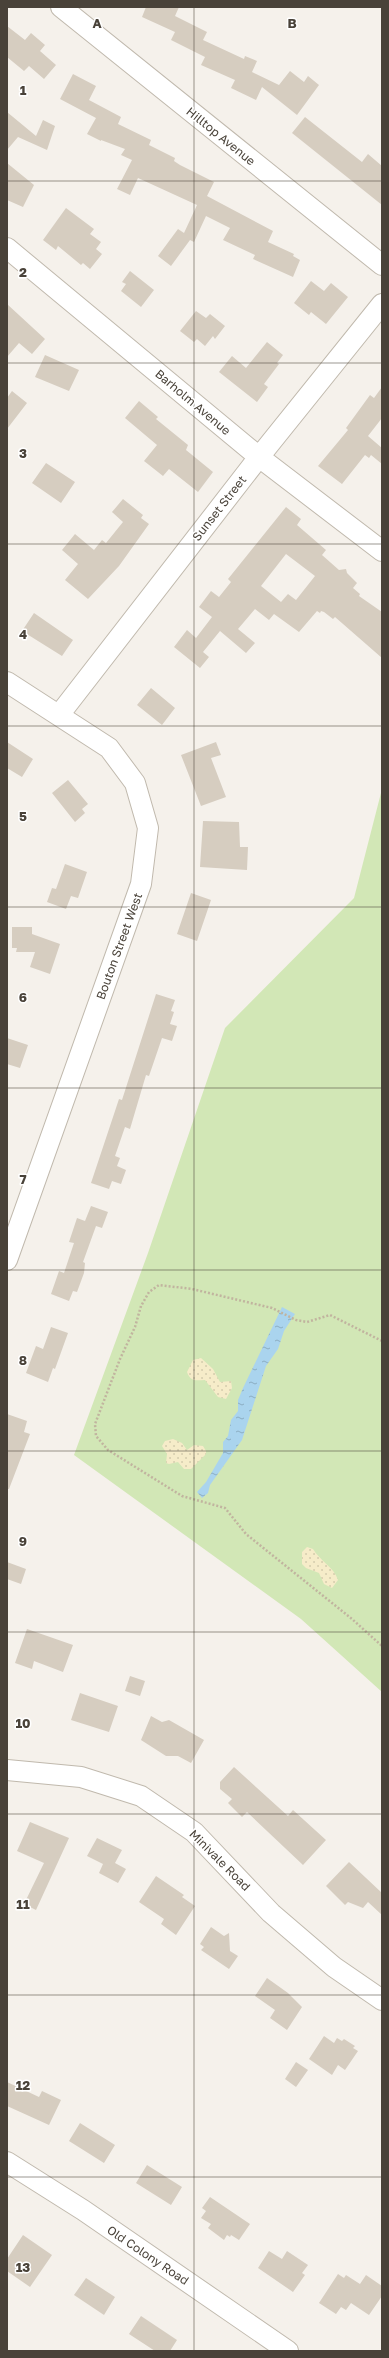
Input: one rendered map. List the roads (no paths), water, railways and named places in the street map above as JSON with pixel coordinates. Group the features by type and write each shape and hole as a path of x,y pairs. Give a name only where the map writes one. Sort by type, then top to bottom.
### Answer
{"street":[{"name":"Hilltop Avenue","path":"60,7 382,265"},
{"name":"Barholm Avenue","path":"7,248 259,457 382,551"},
{"name":"Sunset Street","path":"59,715 259,457 382,304"},
{"name":"Bouton Street West","path":"7,682 109,748 135,783 148,828 141,884 7,1260"},
{"name":"Minivale Road","path":"7,1770 81,1777 141,1796 194,1832 271,1913 334,1967 382,2000"},
{"name":"Old Colony Road","path":"7,2162 83,2210 288,2351"}],"water":[{"path":"282,1307 295,1314 284,1331 278,1349 266,1366 242,1440 210,1485 208,1493 202,1498 197,1492 206,1482 223,1453 223,1442 228,1436 231,1420 238,1411 238,1400"}]}
